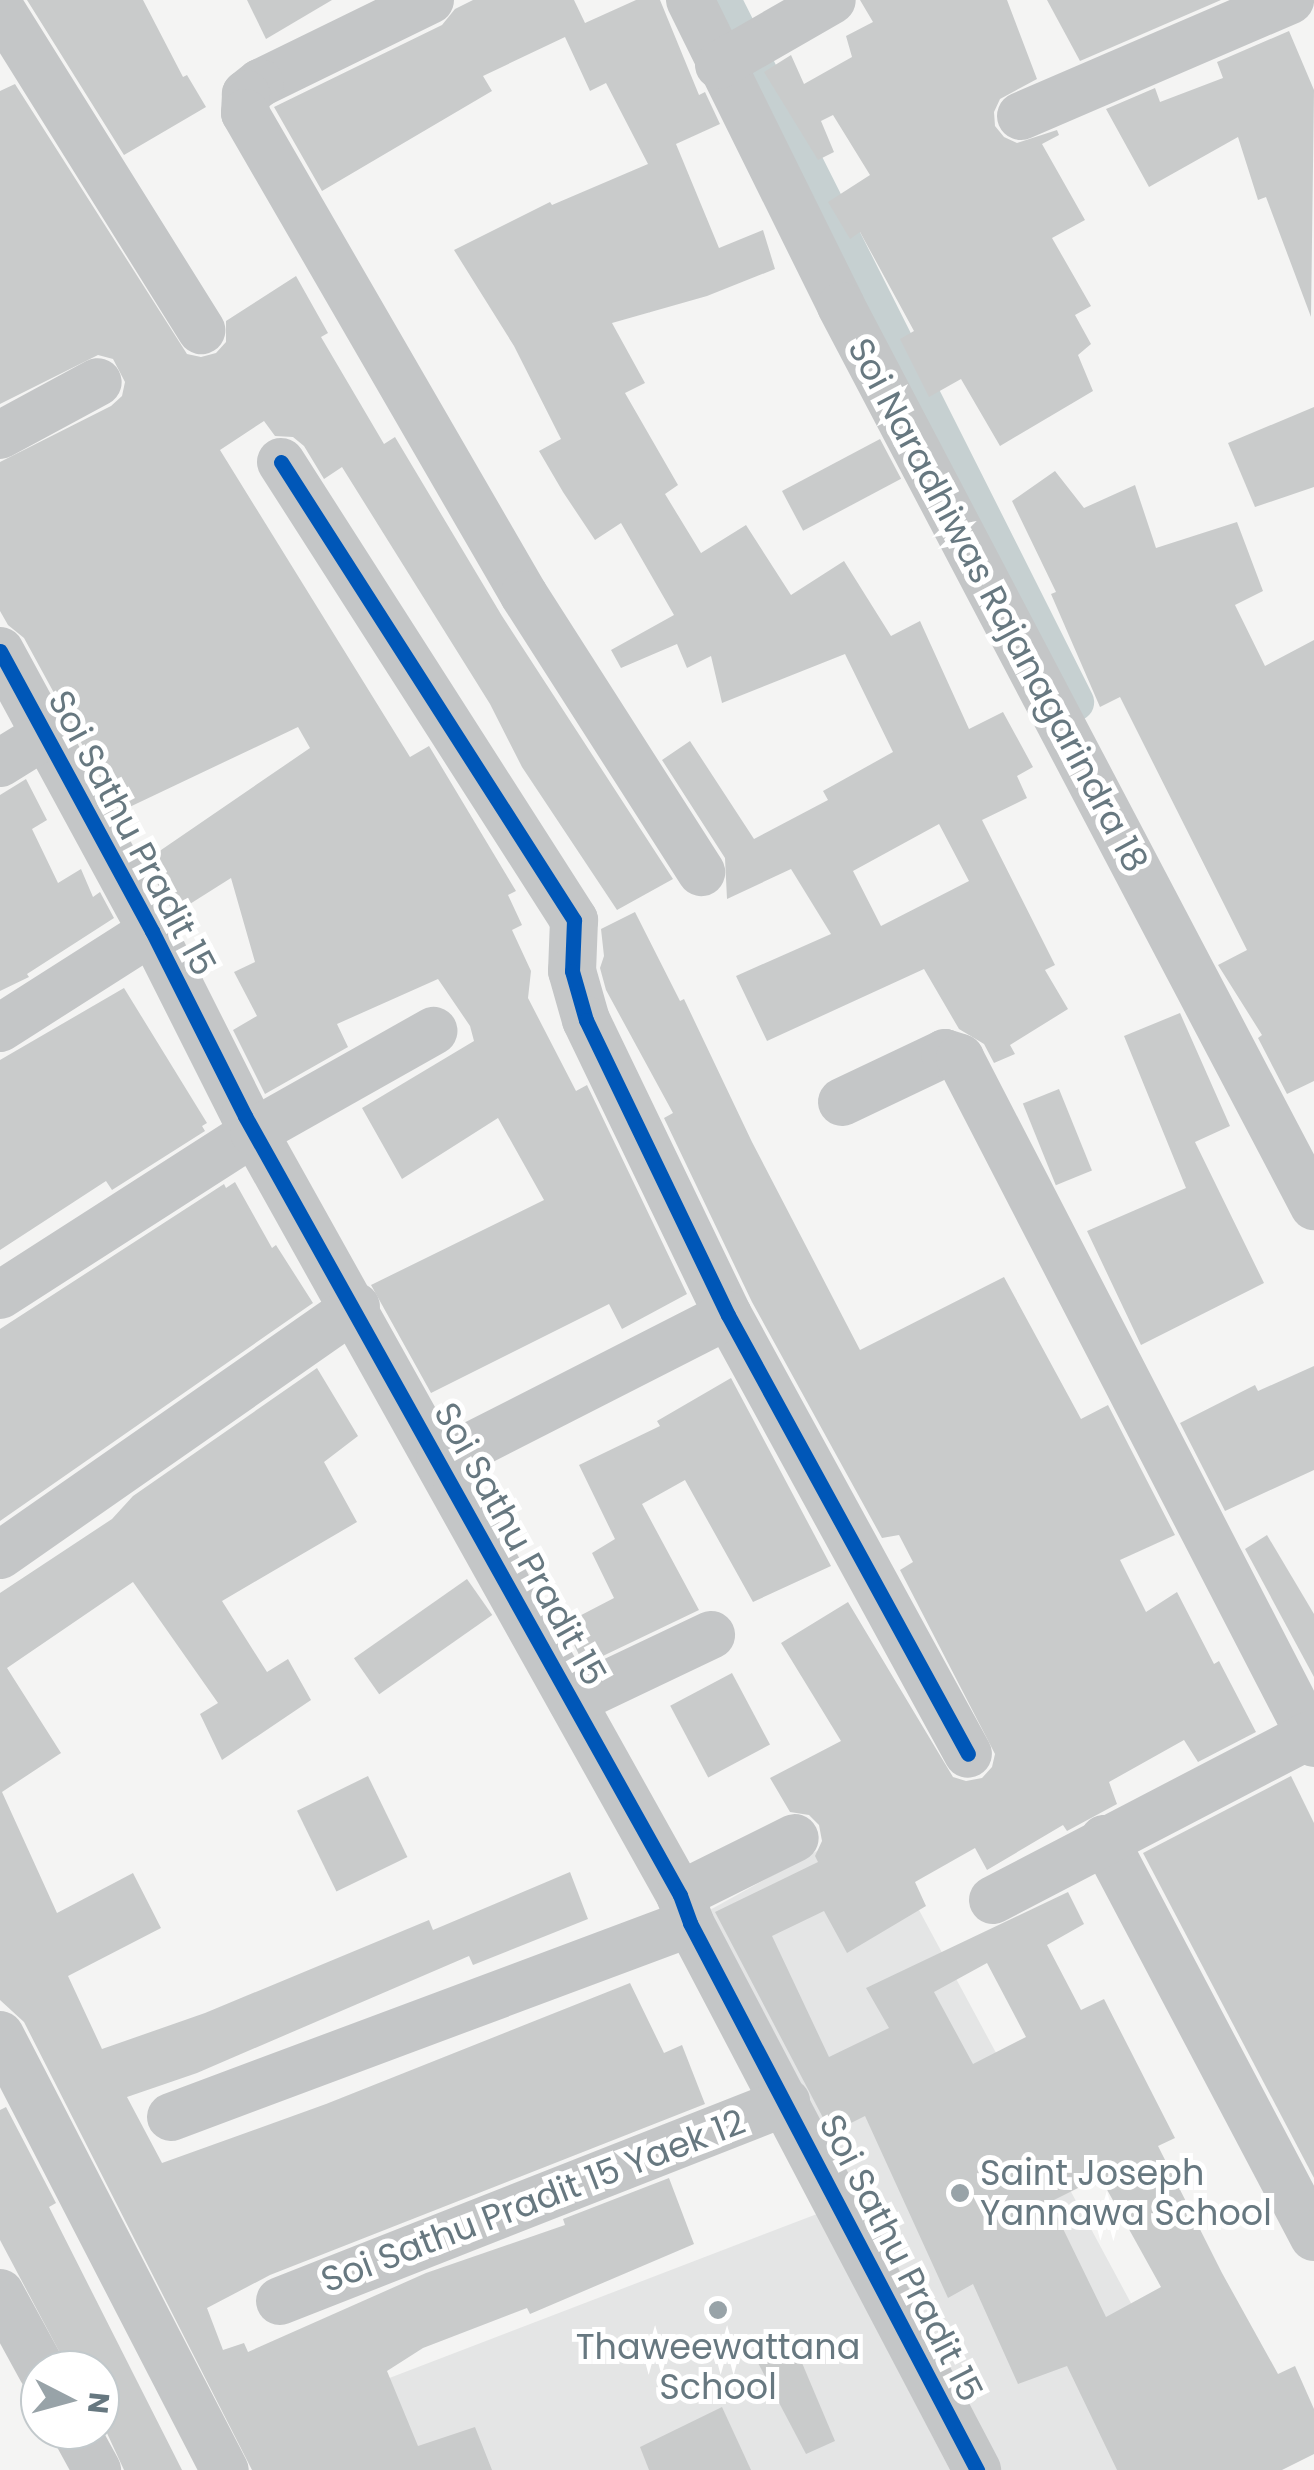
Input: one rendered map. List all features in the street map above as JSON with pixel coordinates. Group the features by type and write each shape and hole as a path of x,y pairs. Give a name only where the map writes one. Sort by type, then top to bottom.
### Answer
{"street":[{"path":"430,0 260,84 246,94 245,113 524,595 701,872"},
{"name":"Soi Naradhiwas Rajanagarindra 18","path":"690,0 719,65 1314,1206"},
{"path":"719,65 832,0"},
{"path":"1021,116 1290,0"},
{"path":"1306,0 1314,20"},
{"path":"0,8 201,330"},
{"path":"2,429 98,382"},
{"path":"281,462 574,920 572,971 578,1001 728,1315 968,1754"},
{"name":"Soi Sathu Pradit 15","path":"0,651 152,932 254,1132 356,1308 685,1909 978,2470"},
{"path":"0,764 46,734"},
{"path":"0,1028 152,932"},
{"path":"0,1295 254,1132 433,1031"},
{"path":"842,1102 945,1053 956,1056 1047,1224 1312,1739 1104,1838 993,1900"},
{"path":"0,1555 356,1308"},
{"path":"440,1462 728,1315"},
{"path":"572,1701 711,1635"},
{"path":"170,2116 685,1909 795,1838"},
{"path":"1104,1838 1314,2237"},
{"path":"0,2035 225,2470"},
{"name":"Soi Sathu Pradit 15 Yaek 12","path":"280,2301 786,2102"},
{"path":"0,2293 31,2350"}],"shaded area":[{"name":"Saint Joseph Yannawa School","path":"871,1821 1221,2470 997,2470 699,1916"},
{"name":"Thaweewattana School","path":"817,2214 950,2470 349,2470 319,2405"}],"building":[{"path":"27,0 143,0 183,77 187,75 206,107 124,155"},
{"path":"247,0 332,0 266,39"},
{"path":"473,0 574,0 585,23 636,0 660,0 699,95 705,92 720,124 676,144 719,248 763,230 775,269 707,296 612,323 645,383 625,393 678,485 665,494 701,553 746,525 791,595 844,561 891,636 920,621 969,729 1003,712 1033,767 1017,776 1027,798 982,820 1055,965 1045,970 1068,1009 1010,1045 1015,1054 994,1063 984,1044 959,1029 924,969 767,1041 736,976 831,934 791,869 727,899 725,858 662,760 690,741 754,839 828,800 823,791 893,752 845,654 722,703 711,656 687,668 677,644 621,668 611,650 674,615 621,523 595,540 563,492 539,451 561,439 514,346 454,250 550,202 552,205 648,164 606,83 590,91 565,37 483,76 492,91 322,191 274,107 442,25 455,9","holes":["939,824 969,881 881,926 853,871"]},
{"path":"860,0 1007,0 1037,79 1000,99 994,112 995,126 1004,137 1017,143 1057,130 1059,135 1042,144 1085,220 1052,238 1091,306 1075,315 1091,344 1078,355 1093,391 1000,446 961,379 929,397 900,339 914,331 860,232 850,239 828,202 870,175 833,115 821,121 834,152 818,160 764,72 791,55 804,84 852,57 846,36 873,22"},
{"path":"1047,0 1221,0 1080,61"},
{"path":"1289,31 1314,90 1311,317 1266,197 1258,200 1238,137 1149,187 1106,109 1155,88 1160,102 1223,78 1217,62"},
{"path":"15,84 187,354 201,357 216,353 226,342 226,321 296,276 328,333 321,337 384,444 395,437 502,616 673,879 617,910 522,767 490,704 342,467 324,479 304,446 293,437 275,436 264,421 220,450 410,757 429,746 516,891 508,895 522,925 512,930 531,971 528,998 576,1091 587,1085 687,1294 622,1329 609,1304 431,1393 371,1285 544,1200 498,1118 402,1179 362,1108 474,1041 470,1026 438,979 337,1024 348,1047 265,1094 233,1030 257,1016 234,972 255,962 231,878 174,914 145,861 310,748 298,727 119,812 24,638 8,625 0,611 0,462 111,406 122,396 125,382 113,359 98,355 0,404 0,91"},
{"path":"1314,407 1314,487 1255,507 1228,443"},
{"path":"880,439 901,479 803,531 782,491"},
{"path":"1055,471 1084,508 1135,485 1156,548 1237,522 1263,591 1235,605 1265,666 1314,640 1314,1081 1287,1094 1258,1038 1262,1035 1218,965 1247,950 1120,697 1100,707 1051,594 1056,592 1012,501"},
{"path":"26,779 47,820 32,829 58,883 81,869 93,897 100,892 114,918 27,974 29,977 0,991 0,795"},
{"path":"635,912 680,1001 684,999 752,1142 860,1350 1004,1277 1081,1419 1108,1405 1175,1535 1120,1560 1146,1612 1177,1592 1214,1664 1219,1661 1256,1732 1198,1762 1184,1740 1109,1782 1117,1804 1067,1831 1063,1825 987,1870 975,1848 915,1882 926,1906 847,1953 824,1911 772,1936 829,2057 889,2028 866,1988 1068,1892 1084,1924 1047,1945 1081,2010 1104,1999 1175,2138 1158,2146 1222,2273 1278,2374 1295,2366 1314,2409 1314,2454 1282,2470 1117,2470 1067,2366 1018,2384 973,2284 948,2298 865,2116 831,2133 715,1912 818,1862 815,1856 822,1841 819,1825 809,1815 790,1812 770,1778 841,1741 781,1643 848,1602 953,1777 966,1781 982,1778 992,1767 995,1754 900,1570 913,1562 899,1535 882,1538 752,1302 664,1118 673,1113 606,990 600,968 604,956 601,929","holes":["987,1963 1026,2037 973,2064 934,1992","1100,2177 1161,2287 1106,2317 1050,2202"]},
{"path":"124,988 207,1123 202,1126 205,1131 112,1190 106,1181 0,1250 0,1060"},
{"path":"1180,1013 1230,1126 1195,1142 1264,1283 1141,1345 1087,1231 1186,1188 1124,1036"},
{"path":"1059,1089 1092,1171 1056,1185 1023,1104"},
{"path":"235,1182 272,1248 276,1245 313,1303 0,1521 0,1329 224,1184 226,1188"},
{"path":"1314,1366 1314,1470 1225,1511 1180,1423 1255,1385 1258,1391"},
{"path":"317,1368 358,1436 324,1462 357,1522 222,1601 267,1672 288,1659 311,1700 222,1760 200,1714 218,1703 133,1582 7,1668 61,1753 2,1792 57,1913 133,1873 161,1928 68,1976 102,2049 205,2013 429,1920 433,1930 570,1872 588,1919 473,1965 469,1956 197,2073 127,2097 162,2163 326,2104 630,1983 664,2053 682,2045 705,2104 270,2275 207,2308 223,2350 244,2343 248,2352 426,2273 565,2225 563,2219 669,2178 694,2244 530,2314 527,2308 423,2348 387,2371 418,2446 475,2427 492,2470 252,2470 24,2022 0,2000 0,1593 112,1519 133,1496"},
{"path":"731,1378 831,1566 753,1602 685,1480 642,1504 699,1610 584,1665 564,1624 614,1598 592,1553 615,1539 579,1465 660,1426 657,1421"},
{"path":"1267,1535 1314,1614 1314,1677 1245,1549"},
{"path":"467,1579 492,1615 379,1694 354,1658"},
{"path":"732,1673 770,1745 708,1777 670,1706"},
{"path":"368,1776 407,1857 336,1892 297,1811"},
{"path":"1291,1776 1314,1823 1314,2178 1143,1853"},
{"path":"6,2107 56,2203 49,2207 182,2470 124,2470 115,2450 120,2450 120,2350 58,2350 0,2240 0,2110"},
{"path":"794,2344 835,2441 806,2454 757,2361"},
{"path":"722,2407 751,2470 649,2470 640,2447"}],"waterway":[{"path":"722,0 1075,702"}],"cycle path":[{"path":"281,462 574,920 572,971 586,1020 728,1315 968,1754"},
{"path":"0,651 152,931 245,1116 680,1895 690,1923 977,2470"}],"place":[{"name":"Saint Joseph Yannawa School","path":"960,2193"},
{"name":"Thaweewattana School","path":"718,2310"}]}
